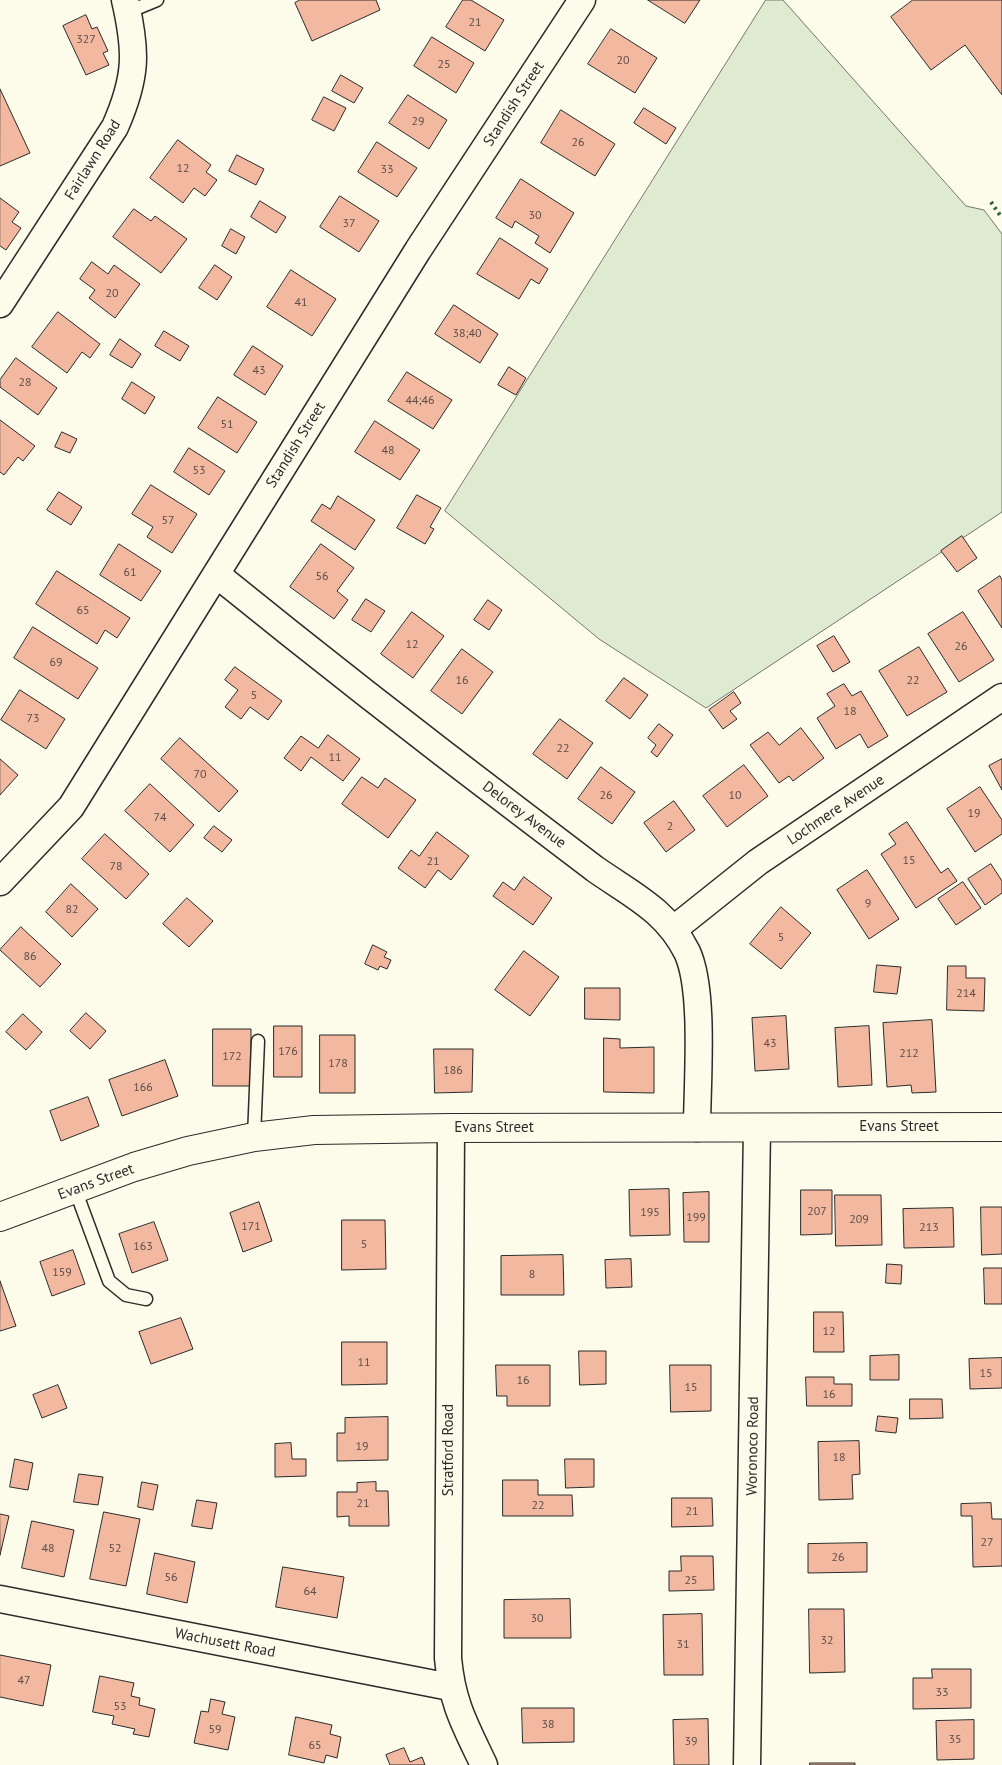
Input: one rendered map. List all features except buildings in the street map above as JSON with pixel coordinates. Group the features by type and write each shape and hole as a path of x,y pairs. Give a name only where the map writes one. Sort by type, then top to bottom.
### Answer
{"street":[{"name":"Standish Street","path":"0,882 71,807 418,250 582,0"},
{"name":"Fairlawn Road","path":"0,304 115,127 126,104 134,64 132,32 126,6"},
{"name":"Delorey Avenue","path":"216,574 378,705 597,870 641,900 674,929 688,954 697,996 697,1128"},
{"name":"Lochmere Avenue","path":"674,929 758,862 1002,697"},
{"name":"Evans Street","path":"0,1218 75,1189 179,1154 254,1137 350,1129 1002,1127"},
{"name":"Stratford Road","path":"451,1128 448,1658 450,1687 458,1711 484,1765"},
{"name":"Woronoco Road","path":"748,1765 757,1128"},
{"name":"Wachusett Road","path":"0,1599 450,1687"}],"lane":[{"path":"126,6 157,0"},
{"path":"254,1137 258,1041"},
{"path":"75,1189 108,1282 126,1295 146,1299"}],"green space":[{"path":"766,0 783,0 966,206 984,210 1002,234 1002,512 706,708 599,639 445,511"}],"hedge":[{"path":"991,202 1002,218"}]}
